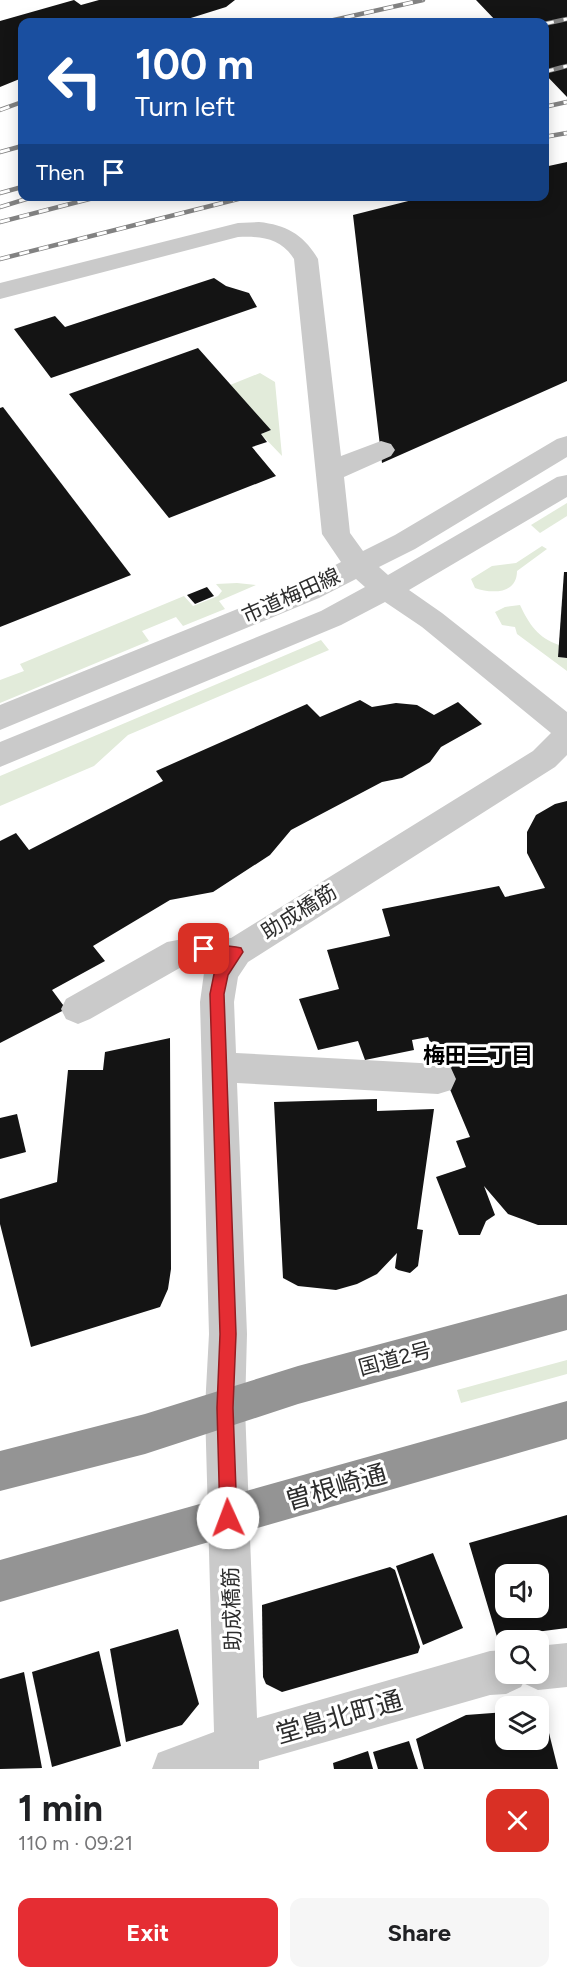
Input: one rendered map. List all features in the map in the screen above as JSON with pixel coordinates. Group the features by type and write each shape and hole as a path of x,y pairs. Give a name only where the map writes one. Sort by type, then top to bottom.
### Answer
{"highway":[{"name":"国道2号","path":"225,1408 298,1385 567,1312"},
{"path":"0,1472 145,1434 225,1408"},
{"name":"曽根崎通","path":"0,1581 567,1420"}],"street":[{"path":"0,291 238,230 267,229 287,236 297,245 306,259 336,534 359,566 385,588 432,620 567,729"},
{"name":"市道梅田線","path":"0,718 309,591 405,542 567,445"},
{"path":"330,472 381,450"},
{"name":"市道梅田線","path":"0,754 331,618 434,564 567,484"},
{"name":"助成橋筋","path":"237,1758 225,1408 228,1334 218,983 227,962 236,952 544,759 567,736"},
{"path":"78,1009 179,952 204,949 236,952"},
{"path":"219,1067 438,1079"},
{"path":"549,1667 567,1665"},
{"name":"堂島北町通","path":"174,1769 237,1758 495,1673"}],"green space":[{"path":"260,373 275,382 282,456 261,434 271,430 230,385"},
{"path":"567,503 567,516 540,533 531,525"},
{"path":"542,546 547,549 517,571 516,579 508,588 489,591 475,588 471,579 492,566 516,563"},
{"path":"216,584 256,585 219,601 225,609 183,626 176,617 142,631 149,641 0,703 0,680 24,671 20,664 184,596 193,606 218,596 222,591"},
{"path":"520,605 535,630 559,645 558,657 567,658 567,671 517,634 515,627 502,625 495,612 505,607"},
{"path":"321,640 329,650 128,735 94,766 0,806 0,776"},
{"path":"567,1360 567,1374 461,1403 457,1390"}],"building":[{"path":"74,0 81,5 99,0 235,0 226,7 191,18 18,18 18,80 0,87 0,21"},
{"path":"476,0 567,0 567,97 549,78 549,18 493,18"},
{"path":"567,162 567,381 382,463 353,215 408,201 549,201 549,166"},
{"path":"214,278 226,286 249,293 257,307 51,378 14,329 55,316 65,327"},
{"path":"198,348 271,430 261,434 267,442 252,447 276,476 169,518 69,394"},
{"path":"3,407 131,575 0,627 0,408"},
{"path":"564,572 567,572 567,658 558,657"},
{"path":"207,587 214,596 195,604 187,595"},
{"path":"360,700 372,707 396,703 417,705 434,715 458,702 482,724 441,747 430,762 402,778 382,782 291,830 270,855 213,892 170,900 93,946 105,961 52,990 66,1009 0,1043 0,841 16,833 29,850 163,781 156,771 307,704 320,717"},
{"path":"567,801 567,1225 538,1225 508,1214 484,1186 495,1215 486,1221 480,1235 459,1235 436,1177 466,1167 456,1141 470,1137 428,1037 412,1040 414,1050 365,1060 358,1041 318,1050 299,999 339,989 327,950 390,936 382,909 499,886 505,897 545,888 527,853 527,832 536,815 555,804"},
{"path":"170,1038 171,1269 168,1289 160,1307 31,1347 0,1224 0,1199 57,1182 68,1070 103,1070 105,1052"},
{"path":"377,1099 377,1111 434,1109 417,1229 423,1230 418,1266 410,1273 398,1270 395,1268 397,1253 377,1274 357,1284 336,1290 298,1286 283,1278 274,1102"},
{"path":"17,1114 26,1152 0,1159 0,1118"},
{"path":"567,1515 567,1628 495,1630 469,1543"},
{"path":"433,1553 463,1628 423,1645 396,1566"},
{"path":"390,1567 395,1570 420,1647 418,1653 282,1692 266,1684 263,1677 262,1605"},
{"path":"178,1629 199,1704 182,1725 126,1742 110,1649"},
{"path":"99,1651 121,1746 52,1767 32,1672"},
{"path":"24,1672 42,1768 0,1769 0,1679"},
{"path":"495,1713 495,1750 549,1750 549,1733 558,1769 424,1769 416,1739 466,1715"},
{"path":"409,1741 418,1769 378,1769 373,1752"},
{"path":"368,1751 373,1769 334,1769 333,1763"}],"railway":[{"path":"343,18 423,0"},
{"path":"549,23 567,19"},
{"path":"549,71 567,66"},
{"path":"549,106 567,102"},
{"path":"0,110 18,103"},
{"path":"549,136 567,133"},
{"path":"0,152 18,147"},
{"path":"0,193 18,188"},
{"path":"0,207 20,201"},
{"path":"0,222 82,201"},
{"path":"0,259 230,201"}],"district":[{"name":"梅田二丁目","path":"478,1055"}],"route":[{"path":"204,949 236,952 227,962 221,974 217,994 228,1334 225,1408 228,1518"}]}
